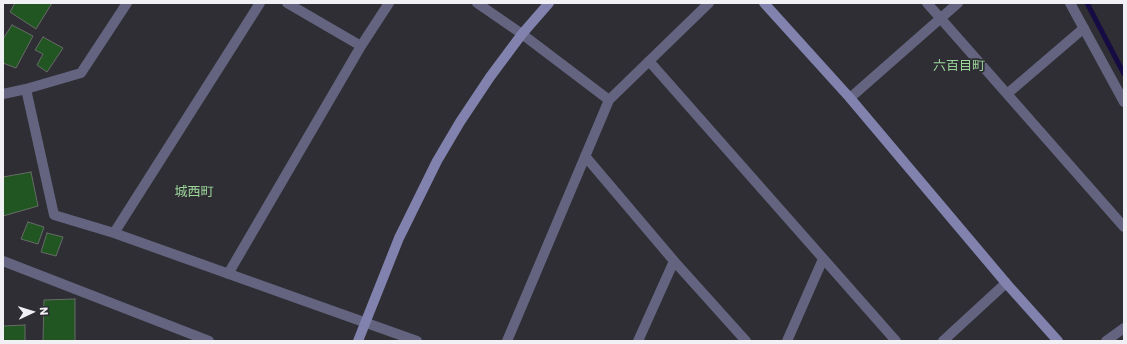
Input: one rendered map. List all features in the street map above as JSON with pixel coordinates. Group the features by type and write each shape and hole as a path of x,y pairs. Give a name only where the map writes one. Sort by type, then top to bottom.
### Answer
{"street":[{"path":"3,94 81,73 127,3"},
{"path":"114,233 260,3"},
{"path":"287,3 361,46"},
{"path":"228,274 361,46 389,3"},
{"path":"477,3 522,34 609,100"},
{"path":"358,341 399,238 437,160 460,122 522,34 549,3"},
{"path":"507,341 609,100 709,3"},
{"path":"764,3 850,98 1006,284 1058,341"},
{"path":"927,3 1124,227"},
{"path":"850,98 958,3"},
{"path":"1070,3 1124,102"},
{"path":"1007,94 1084,28"},
{"path":"649,61 896,341"},
{"path":"26,89 54,214 114,233 417,341"},
{"path":"585,156 674,261 746,341"},
{"path":"787,341 823,259"},
{"path":"3,261 210,341"},
{"path":"638,341 674,261"},
{"path":"943,341 1006,284"},
{"path":"1106,341 1124,328"}],"building":[{"path":"15,3 52,3 36,29 10,12"},
{"path":"12,25 33,36 16,68 3,63 3,39"},
{"path":"43,37 63,48 47,72 37,65 43,54 35,50"},
{"path":"31,172 38,206 3,216 3,177"},
{"path":"28,222 44,227 38,244 21,239"},
{"path":"47,233 63,237 56,256 41,252"},
{"path":"75,299 75,341 43,341 44,300"},
{"path":"25,325 25,341 3,341 3,326"}],"waterway":[{"path":"1087,3 1124,74"}],"district":[{"name":"六百目町","path":"959,67"},
{"name":"城西町","path":"194,193"}]}
